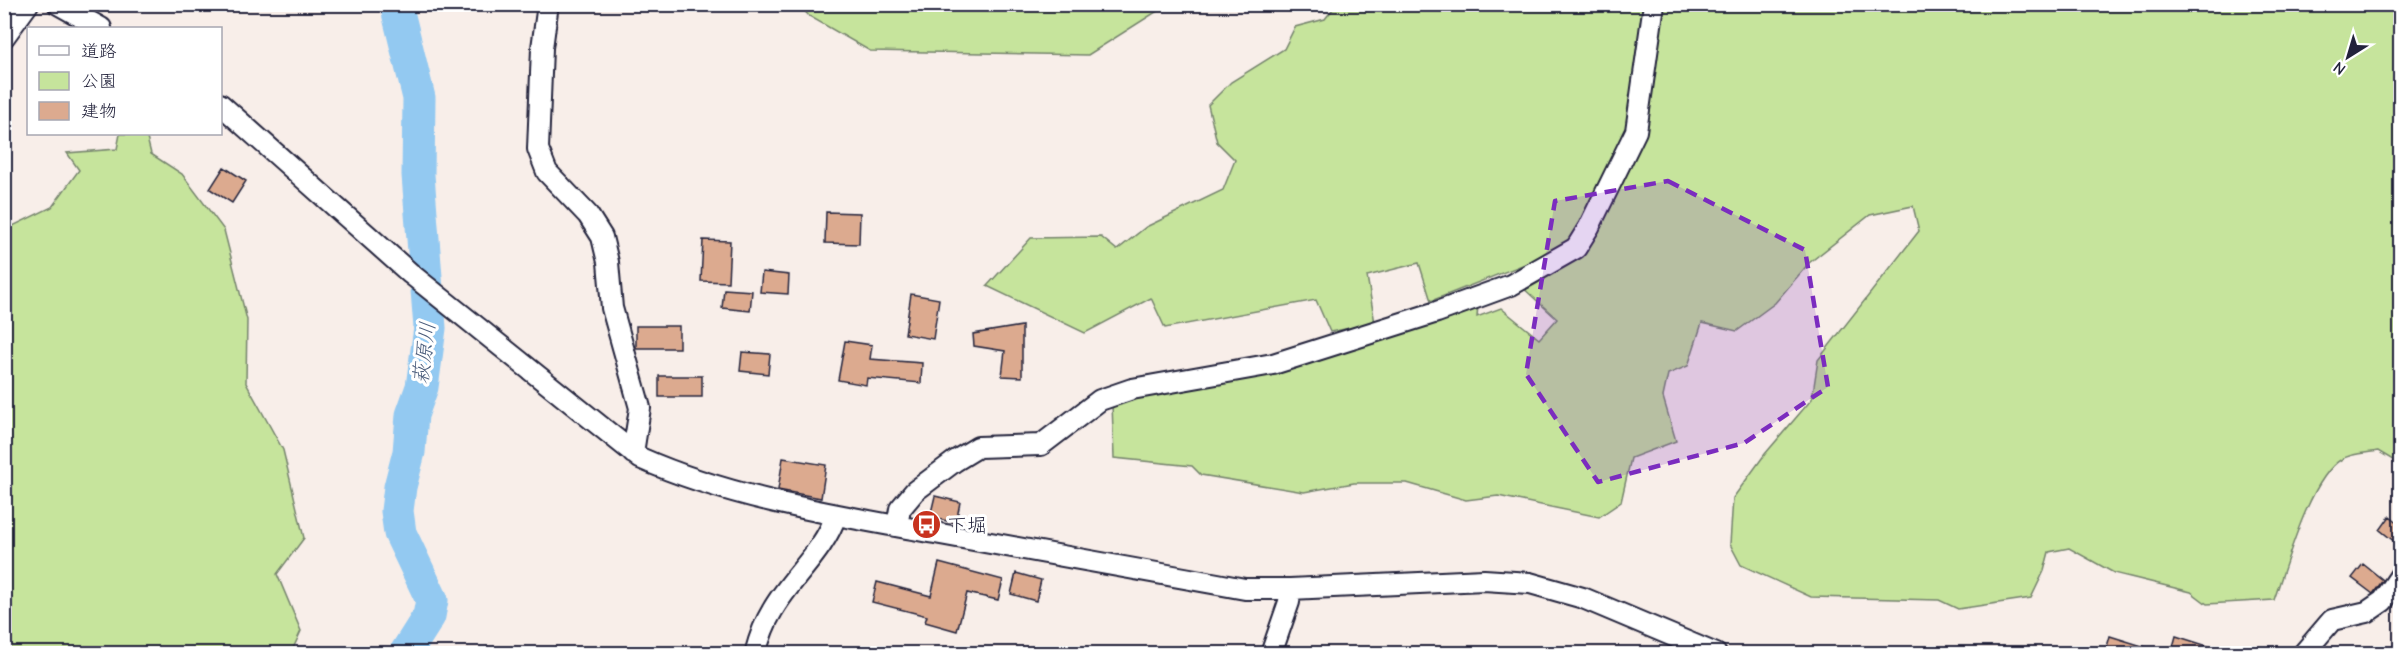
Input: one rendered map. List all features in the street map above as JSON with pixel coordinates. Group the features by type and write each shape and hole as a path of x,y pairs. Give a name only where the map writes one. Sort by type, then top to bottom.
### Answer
{"street":[{"path":"4,37 28,4"},
{"path":"58,4 99,27"},
{"path":"548,4 542,48 538,150 547,172 588,215 602,237 608,262 612,308 640,408 633,453"},
{"path":"897,526 900,509 915,491 955,460 978,447 1041,445 1100,400 1132,389 1273,364 1426,316 1511,285 1576,248 1589,227 1636,131 1654,4"},
{"path":"222,106 411,274 633,453 684,477 724,489 836,515 1245,589 1484,580 1530,583 1583,598 1716,654"},
{"path":"754,654 772,609 831,532 836,515"},
{"path":"2303,654 2332,620 2367,612 2383,602 2400,576"},
{"path":"1271,654 1289,602 1290,589"}],"highlighted area":[{"path":"1668,181 1805,250 1828,387 1744,443 1598,482 1526,374 1555,201"}],"green space":[{"path":"799,5 1167,5 1088,55 870,51 809,16"},
{"path":"1336,5 1650,5 1630,130 1573,245 1431,301 1419,263 1367,276 1375,323 1330,332 1316,300 1165,328 1151,298 1085,333 987,286 1031,238 1101,237 1117,250 1146,227 1223,190 1235,160 1217,142 1208,105 1231,82 1284,49 1295,27 1325,19"},
{"path":"1663,5 2400,5 2400,479 2393,460 2378,451 2346,457 2330,469 2300,524 2274,600 2207,604 2191,592 2114,573 2069,548 2049,552 2044,571 2031,598 1958,609 1939,600 1811,597 1741,565 1730,544 1733,498 1765,454 1812,399 1818,360 1919,231 1913,206 1870,215 1809,263 1775,303 1737,331 1702,323 1688,366 1668,374 1663,397 1676,441 1631,458 1621,502 1599,517 1498,496 1466,500 1407,483 1354,483 1304,492 1201,475 1192,466 1114,458 1112,404 1478,306 1477,317 1501,308 1539,339 1557,319 1521,286 1580,254 1643,133"},
{"path":"120,135 146,135 151,154 182,174 224,230 247,320 246,383 283,450 304,538 277,574 301,631 291,653 5,653 5,220 13,226 52,207 79,170 67,153 117,149"}],"building":[{"path":"224,167 246,181 232,203 210,189"},
{"path":"826,212 860,213 859,244 825,243"},
{"path":"703,240 730,241 728,282 701,281"},
{"path":"762,272 789,275 788,294 760,292"},
{"path":"724,289 752,291 750,311 722,308"},
{"path":"911,294 939,299 933,339 905,334"},
{"path":"636,326 679,326 679,348 636,348"},
{"path":"1022,326 1022,377 1002,376 1005,351 974,346 973,334"},
{"path":"845,341 872,345 870,359 922,363 921,383 867,378 866,385 838,380"},
{"path":"742,352 770,354 768,374 740,371"},
{"path":"659,376 702,376 702,397 659,397"},
{"path":"783,458 826,465 821,498 778,490"},
{"path":"935,496 960,502 956,523 930,517"},
{"path":"2390,516 2400,524 2400,546 2380,530"},
{"path":"939,563 1003,580 998,600 967,593 957,631 925,622 927,616 872,602 877,582 931,596"},
{"path":"2363,564 2383,580 2373,594 2352,578"},
{"path":"1016,573 1041,580 1036,601 1011,594"},
{"path":"2110,636 2155,650 2154,654 2105,654"},
{"path":"2176,636 2220,650 2219,654 2171,654"}],"waterway":[{"name":"萩原川","path":"396,4 419,98 418,175 430,328 422,387 412,415 409,452 400,487 397,511 400,533 432,600 429,616 405,654"}],"place":[{"name":"下堀","path":"926,525"}]}
